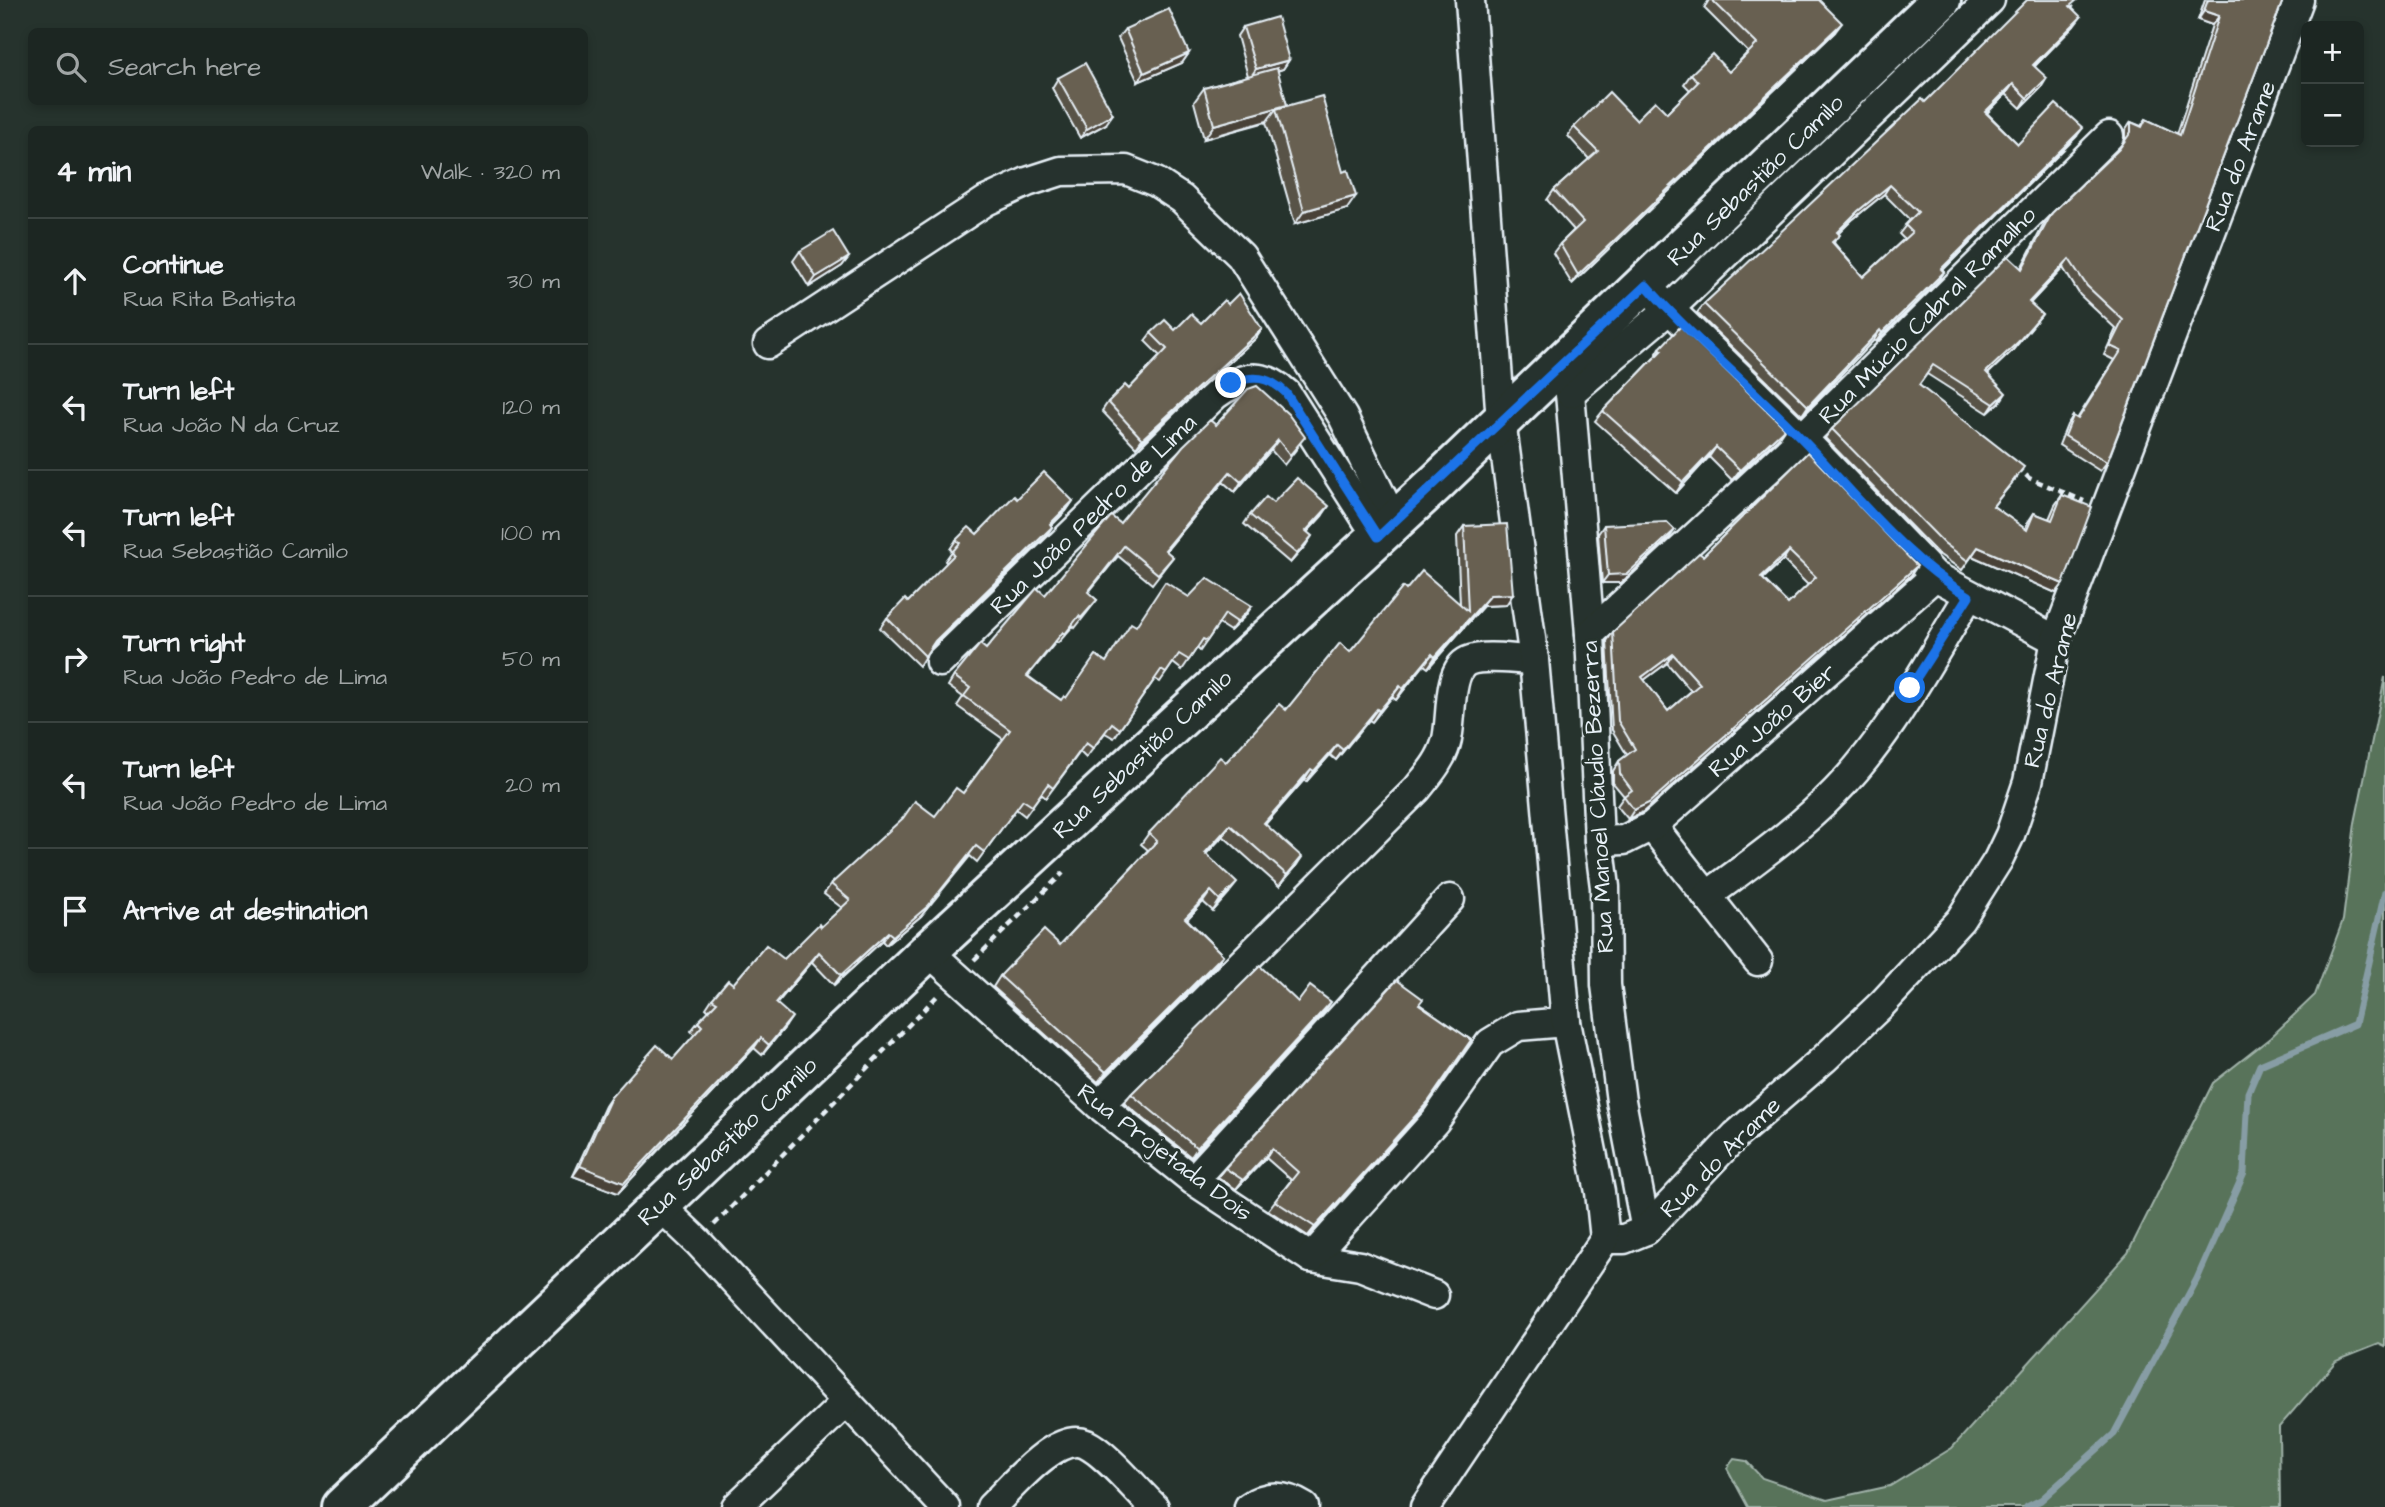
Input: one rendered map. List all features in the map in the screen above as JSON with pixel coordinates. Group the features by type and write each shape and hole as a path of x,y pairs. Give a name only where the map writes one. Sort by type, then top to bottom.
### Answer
{"main road":[{"name":"Rua Sebastião Camilo","path":"342,1507 928,951 1501,421 1567,377 1657,297 1941,0"}],"street":[{"path":"1425,1507 1605,1238 1600,1192 1566,1022 1534,660 1501,421 1470,0"},
{"name":"Rua Sebastião Camilo","path":"1657,297 1990,0"},
{"name":"Rua do Arame","path":"1605,1238 1624,1238 1646,1230 1736,1135 1824,1059 1898,988 1960,920 2010,835 2028,782 2056,640 2299,0"},
{"name":"Rua Múcio Cabral Ramalho","path":"1590,634 1802,438 2109,136"},
{"path":"768,344 986,201 1027,182 1061,171 1126,170 1156,182 1182,199 1241,256 1343,417 1386,529"},
{"path":"1657,297 1802,438 1935,576 2056,640"},
{"name":"Rua João Pedro de Lima","path":"940,662 1215,395 1246,378 1261,377 1275,383 1286,393 1386,529"},
{"name":"Rua Manoel Cláudio Bezerra","path":"1567,377 1590,634 1599,841 1605,887 1606,985 1621,1101 1646,1230"},
{"name":"Rua João Bier","path":"1599,841 1624,840 1652,826 1935,576"},
{"path":"1707,896 1793,831 1837,791 1881,736 1969,596"},
{"path":"1099,1105 1417,789 1441,757 1446,744 1453,680 1458,669 1466,662 1476,659 1534,660"},
{"path":"1652,826 1758,961"},
{"path":"1193,1180 1450,899"},
{"name":"Rua Projetada Dois","path":"928,951 1099,1105 1193,1180 1311,1258 1360,1266 1434,1295"},
{"path":"1311,1258 1435,1121 1490,1043 1518,1026 1566,1022"},
{"path":"659,1205 698,1242 945,1507"},
{"path":"736,1507 846,1402"},
{"path":"991,1507 1046,1454 1073,1442 1086,1444 1097,1452 1154,1507"},
{"path":"1249,1507 1271,1497 1286,1498 1304,1507"}],"path":[{"path":"2008,459 2029,478 2105,510"}],"green space":[{"path":"2385,677 2385,1347 2379,1344 2336,1361 2279,1427 2280,1507 1748,1507 1727,1468 1734,1459 1746,1461 1762,1478 1827,1500 1890,1486 1952,1448 2128,1253 2213,1083 2270,1038 2315,995 2343,920 2355,823"}],"building":[{"path":"1712,0 1819,0 1842,23 1578,275 1560,244 1583,222 1554,190 1598,151 1574,127 1609,92 1636,120 1655,101 1667,113 1698,82 1691,74 1712,54 1729,72 1757,44"},
{"path":"2027,0 2077,0 2070,6 2081,17 2033,65 2047,78 2027,98 2013,84 1985,112 2018,144 2056,104 2083,128 1941,269 1944,272 1882,333 1880,330 1808,406 1704,304 1922,99 1925,102","holes":["1890,185 1918,212 1905,225 1912,232 1863,277 1832,242 1840,235 1837,232 1858,211"]},
{"path":"2208,0 2283,0 2107,462 2065,436 2073,416 2078,419 2121,351 2110,346 2123,320 2087,286 2069,259 2029,302 2042,314 2018,342 1986,372 2006,393 1994,404 1933,365 1919,385 2024,467 1993,506 2027,530 2034,513 2052,520 2062,495 2092,507 2063,584 1978,547 1968,561 1944,543 1832,429 2008,256 2022,269 2052,213 2119,149 2131,132 2131,122 2142,127 2146,119 2180,135 2219,16 2204,11"},
{"path":"1169,9 1189,53 1144,73 1125,29"},
{"path":"1277,17 1289,60 1256,69 1243,27"},
{"path":"1085,63 1113,114 1087,129 1058,78"},
{"path":"1277,68 1287,105 1214,125 1204,88"},
{"path":"1322,96 1343,172 1348,170 1356,196 1304,211 1276,109"},
{"path":"833,231 849,257 816,277 800,251"},
{"path":"1239,293 1262,329 1142,439 1108,402 1125,385 1129,389 1167,349 1151,333 1165,320 1175,330 1191,314 1201,323 1224,300 1228,304"},
{"path":"1681,326 1785,428 1740,470 1716,447 1683,482 1603,411 1662,350 1660,348"},
{"path":"1257,386 1288,414 1305,437 1290,455 1278,440 1241,482 1230,472 1165,550 1173,557 1158,574 1124,546 1088,592 1097,600 1081,618 1079,616 1065,634 1063,632 1027,676 1061,700 1064,696 1066,698 1096,655 1106,662 1131,623 1136,626 1165,582 1189,597 1207,578 1252,606 1237,622 1225,614 1207,641 1203,639 1189,660 1179,654 1166,673 1161,670 1120,729 1112,723 1093,748 1086,743 1053,788 1048,784 1032,806 1023,800 984,852 976,846 928,906 893,936 888,932 841,975 819,952 776,1003 792,1017 769,1045 761,1038 624,1183 580,1166 611,1097 657,1045 673,1059 702,1026 698,1022 717,1002 712,999 728,980 733,984 766,945 784,959 819,924 821,927 850,900 831,884 903,818 915,801 935,816 956,788 963,793 1010,730 964,696 970,688 954,676 980,644 986,649 1037,588 1045,595 1111,516 1120,523 1183,446 1210,420 1216,425 1248,389"},
{"path":"1808,452 1917,566 1649,803 1634,810 1624,796 1632,790 1620,774 1619,761 1635,749 1618,721 1613,632 1699,553 1703,556","holes":["1789,551 1816,577 1788,604 1761,577","1673,654 1700,684 1668,711 1642,677"]},
{"path":"1044,472 1073,501 1050,524 1052,527 935,641 925,656 887,618 905,599 908,602 954,555 952,552 960,543 956,540 969,527 977,534 1014,496 1017,499"},
{"path":"1297,478 1329,506 1306,531 1312,536 1297,554 1250,515 1266,497 1273,503"},
{"path":"1667,522 1675,530 1627,574 1608,575 1604,525"},
{"path":"1507,524 1513,594 1490,595 1435,657 1432,654 1403,689 1400,686 1379,711 1377,709 1343,750 1337,745 1314,771 1311,769 1264,823 1302,857 1287,875 1230,825 1205,853 1237,883 1220,900 1211,891 1185,918 1223,955 1106,1072 1000,976 1044,930 1060,945 1157,841 1149,833 1220,757 1226,762 1279,704 1286,710 1340,643 1350,652 1403,587 1406,590 1422,571 1468,611 1464,526"},
{"path":"1260,966 1298,1002 1310,986 1331,1002 1197,1148 1131,1094"},
{"path":"1397,980 1423,999 1419,1004 1471,1040 1428,1102 1315,1227 1275,1201 1298,1172 1272,1149 1243,1180 1225,1168"}],"waterway":[{"path":"2027,1507 2041,1500 2114,1434 2197,1279 2244,1173 2248,1093 2260,1065 2355,1024 2385,892"}],"route":[{"path":"1231,383 1261,377 1275,383 1286,393 1378,537 1646,285 1668,310 1802,438 1935,576 1969,596 1910,688"}]}
